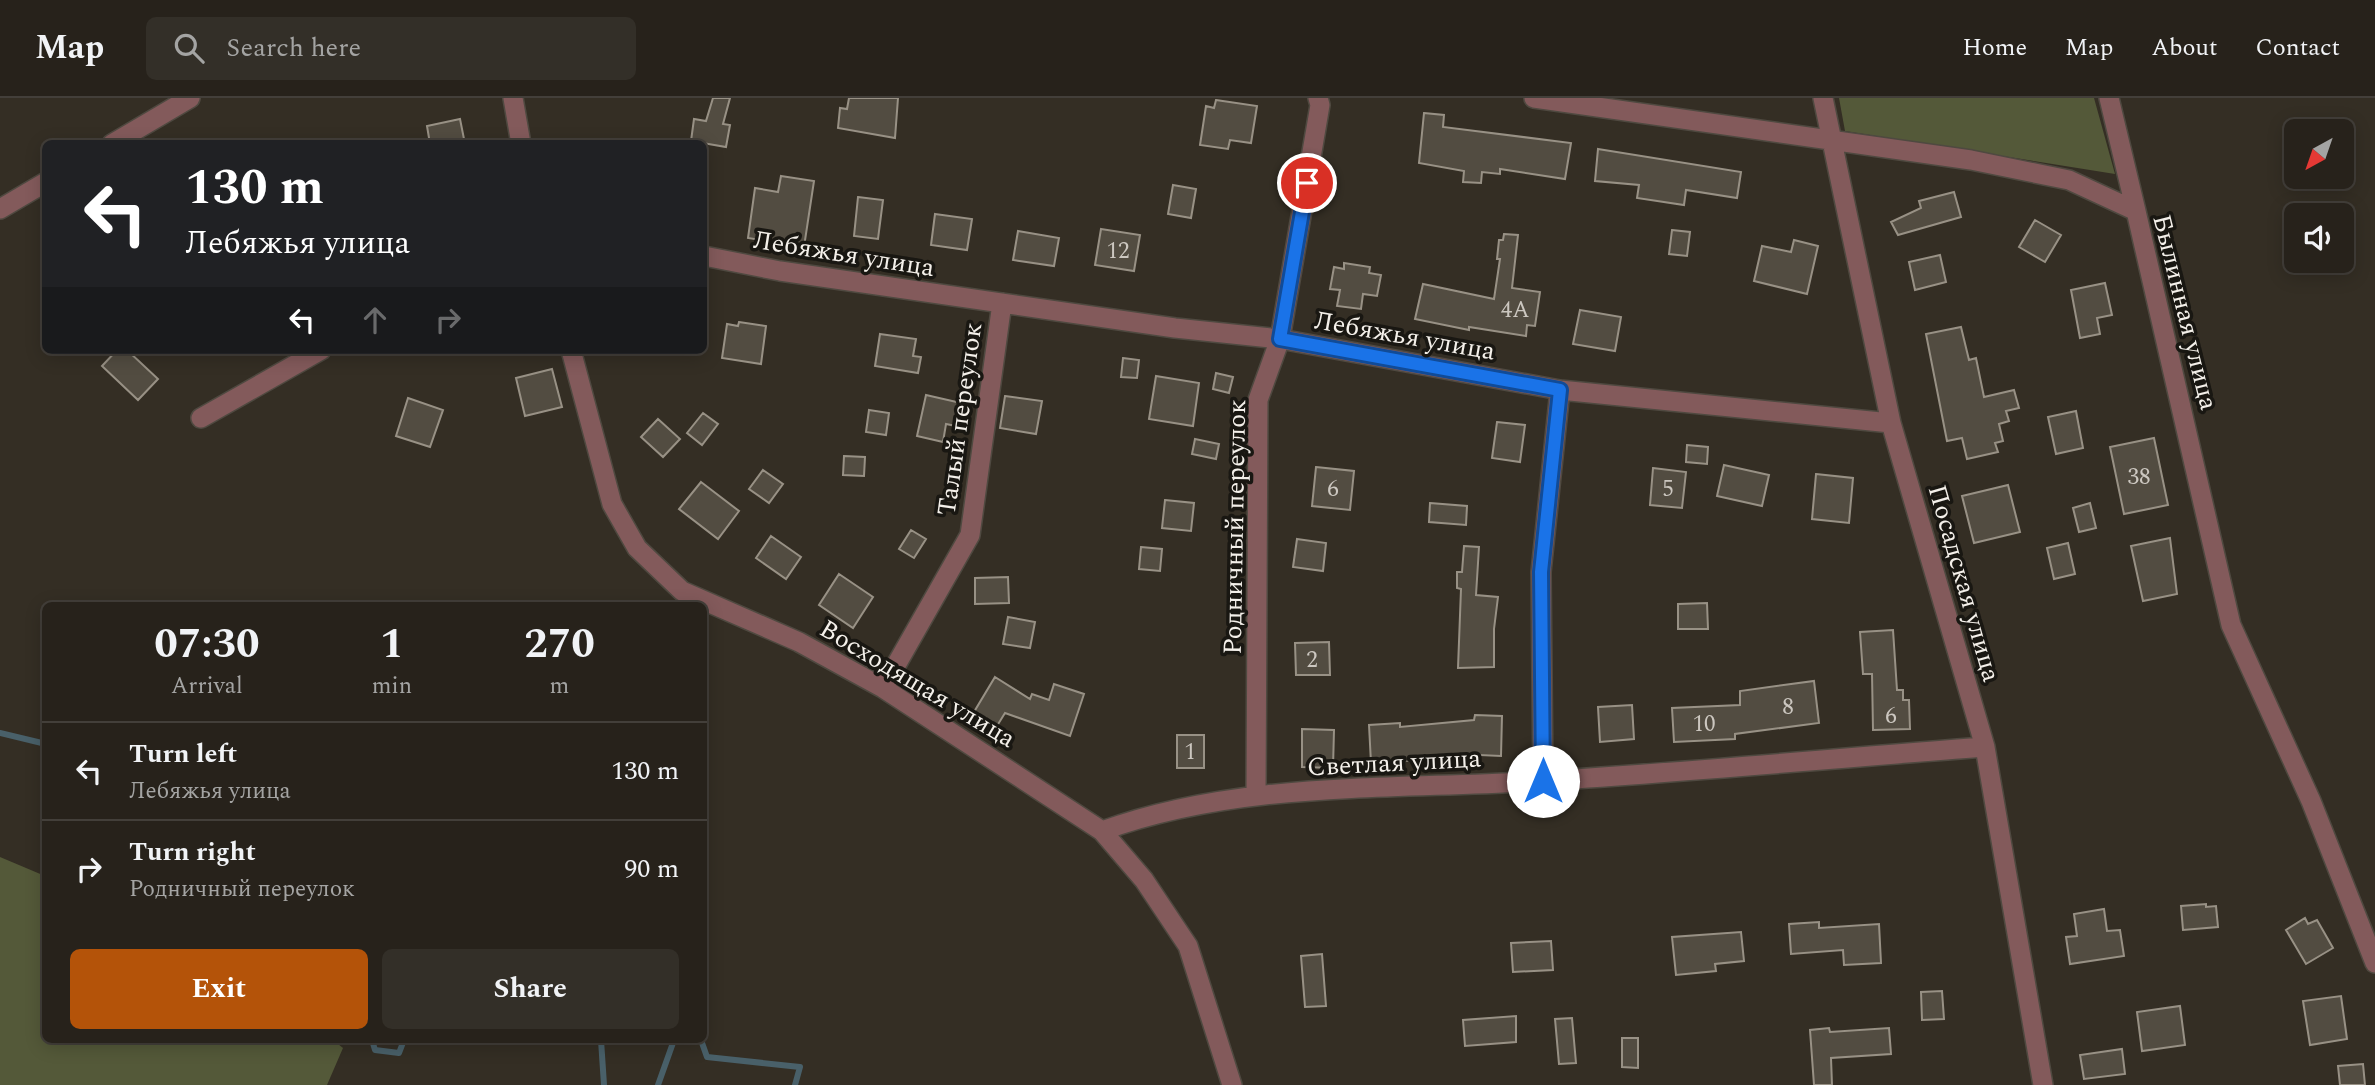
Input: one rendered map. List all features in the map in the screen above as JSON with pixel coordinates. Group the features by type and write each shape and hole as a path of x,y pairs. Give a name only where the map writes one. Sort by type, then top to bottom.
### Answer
{"street":[{"path":"119,140 190,98"},
{"path":"513,98 520,140"},
{"name":"Родничный переулок","path":"1256,795 1258,400 1280,339 1320,105 1318,98"},
{"name":"Былинная улица","path":"1534,98 1971,160 2069,180 2136,211 2231,625 2311,802 2375,963"},
{"name":"Посадская улица","path":"1823,98 1891,423 1985,747 2043,1085"},
{"path":"2109,98 2136,211"},
{"path":"0,209 42,184"},
{"name":"Лебяжья улица","path":"707,257 1175,328 1280,339 1560,390 1891,423"},
{"name":"Талый переулок","path":"883,688 970,536 1002,303"},
{"path":"201,418 314,354"},
{"name":"Восходящая улица","path":"572,354 612,504 637,548 682,591 799,642 883,688 1102,831 1144,880 1188,946 1232,1085"},
{"path":"1543,781 1541,572 1560,390"},
{"name":"Светлая улица","path":"1102,831 1146,815 1256,795 1543,781 1985,747"}],"green space":[{"path":"1839,98 2094,98 2115,174 1845,131"},
{"path":"0,857 42,875 42,1043 337,1043 343,1048 327,1085 0,1085"}],"building":[{"path":"713,98 730,98 723,124 730,125 726,147 707,144 707,140 691,140 694,119 706,121"},
{"path":"849,98 898,98 895,138 838,128 840,108 847,109"},
{"path":"1216,100 1257,106 1251,143 1230,140 1228,149 1200,145 1206,106 1214,108"},
{"path":"1424,113 1444,115 1443,127 1571,143 1565,179 1500,169 1500,174 1482,172 1481,183 1463,182 1464,171 1419,163"},
{"path":"460,119 464,140 429,140 427,126"},
{"path":"1598,149 1741,172 1737,198 1686,190 1684,205 1637,198 1639,185 1595,181"},
{"path":"781,176 814,181 804,247 748,238 755,188 778,192"},
{"path":"1173,185 1196,189 1191,218 1168,214"},
{"path":"1954,192 1961,217 1898,235 1891,222 1921,208 1919,201"},
{"path":"858,197 883,200 878,239 854,236"},
{"path":"935,214 972,219 967,250 931,245"},
{"path":"2035,220 2061,235 2045,262 2019,247"},
{"path":"1101,229 1140,235 1134,271 1095,265"},
{"path":"1672,230 1690,232 1687,256 1669,254"},
{"path":"1018,231 1059,238 1054,266 1013,260"},
{"path":"1504,234 1518,235 1512,288 1540,292 1535,326 1527,325 1526,336 1469,327 1469,330 1415,319 1423,284 1494,299 1500,259 1497,259 1499,240 1503,240"},
{"path":"1794,240 1818,246 1807,294 1754,281 1762,246 1791,252"},
{"path":"1940,255 1946,282 1915,290 1909,262"},
{"path":"1344,263 1370,267 1369,273 1381,275 1377,296 1363,294 1361,309 1337,306 1340,290 1330,289 1334,267 1344,269"},
{"path":"2105,283 2112,315 2097,318 2100,334 2080,338 2071,290"},
{"path":"1580,310 1621,317 1615,351 1573,344"},
{"path":"739,322 766,326 761,364 722,358 727,324 738,326"},
{"path":"1961,327 1969,360 1976,358 1984,397 2014,390 2019,408 2006,411 2009,421 1999,424 2003,441 1995,443 1998,452 1967,459 1962,438 1947,441 1926,334"},
{"path":"880,334 916,339 913,356 921,357 918,373 875,366"},
{"path":"113,354 131,354 158,379 138,400 102,366"},
{"path":"1123,358 1139,360 1137,378 1121,377"},
{"path":"552,369 562,407 525,416 516,378"},
{"path":"1216,373 1233,377 1229,393 1213,389"},
{"path":"1156,376 1199,383 1193,426 1149,419"},
{"path":"926,395 961,403 956,426 946,424 943,442 917,436"},
{"path":"1005,396 1042,401 1036,434 1000,428"},
{"path":"408,398 443,410 430,447 396,436"},
{"path":"869,410 889,413 886,435 866,432"},
{"path":"2076,411 2083,448 2056,454 2048,417"},
{"path":"703,413 718,424 702,445 687,433"},
{"path":"658,419 680,439 663,457 641,437"},
{"path":"1497,422 1525,425 1520,462 1492,458"},
{"path":"2154,438 2168,505 2124,514 2110,447"},
{"path":"1195,439 1219,444 1216,459 1192,454"},
{"path":"1687,445 1708,447 1707,464 1686,462"},
{"path":"844,456 865,457 864,476 843,475"},
{"path":"1724,465 1769,475 1762,506 1717,496"},
{"path":"1316,467 1354,471 1350,510 1312,506"},
{"path":"1653,468 1686,472 1682,508 1650,505"},
{"path":"763,470 783,484 769,503 749,489"},
{"path":"1816,474 1853,478 1849,523 1812,519"},
{"path":"701,482 739,511 718,539 679,509"},
{"path":"2008,485 2020,532 1974,543 1962,496"},
{"path":"1165,500 1194,503 1191,531 1162,528"},
{"path":"1430,503 1467,506 1466,525 1429,522"},
{"path":"2090,503 2096,528 2079,532 2073,508"},
{"path":"911,530 926,539 914,558 899,549"},
{"path":"771,536 801,557 786,579 756,558"},
{"path":"2170,538 2177,594 2143,601 2131,546"},
{"path":"1297,539 1326,543 1323,571 1293,567"},
{"path":"2068,543 2075,574 2054,579 2047,548"},
{"path":"1464,546 1479,547 1476,595 1498,597 1494,629 1494,667 1458,668 1461,589 1457,588 1457,572 1462,572"},
{"path":"1141,547 1162,549 1160,571 1139,569"},
{"path":"839,574 873,597 853,628 819,605"},
{"path":"1008,577 1009,603 975,604 975,578"},
{"path":"1707,603 1708,629 1678,629 1678,604"},
{"path":"1008,617 1035,622 1030,648 1003,644"},
{"path":"1893,630 1897,690 1903,690 1903,700 1909,700 1910,729 1873,730 1872,674 1863,674 1860,632"},
{"path":"1329,642 1330,675 1296,675 1295,643"},
{"path":"995,677 1030,699 1032,694 1049,700 1054,684 1084,694 1070,736 1005,713 997,726 974,712"},
{"path":"1814,681 1819,723 1735,734 1735,739 1674,742 1672,708 1740,705 1740,691"},
{"path":"1632,705 1634,739 1600,742 1598,707"},
{"path":"1475,715 1502,716 1501,756 1457,754 1457,762 1421,765 1421,760 1371,763 1369,725 1400,723 1400,727 1474,720"},
{"path":"1302,729 1334,730 1333,768 1302,767"},
{"path":"1177,735 1204,735 1204,768 1177,768"},
{"path":"2206,904 2206,907 2216,906 2218,927 2183,930 2181,906"},
{"path":"2104,909 2107,931 2120,930 2124,956 2070,964 2066,937 2077,936 2074,914"},
{"path":"2305,918 2308,924 2317,920 2333,948 2306,964 2286,930"},
{"path":"1819,922 1819,928 1879,924 1881,963 1844,965 1843,950 1791,954 1789,924"},
{"path":"1741,932 1744,961 1715,964 1716,971 1676,975 1672,937"},
{"path":"1551,941 1553,970 1513,972 1511,943"},
{"path":"1322,954 1326,1006 1305,1007 1301,956"},
{"path":"1942,991 1944,1019 1922,1020 1921,992"},
{"path":"2341,996 2347,1039 2310,1045 2303,1001"},
{"path":"2180,1006 2185,1045 2142,1051 2137,1012"},
{"path":"1516,1016 1516,1042 1465,1046 1463,1020"},
{"path":"1572,1018 1576,1063 1559,1064 1555,1019"},
{"path":"1829,1028 1830,1032 1889,1028 1891,1054 1831,1058 1832,1085 1814,1085 1810,1030"},
{"path":"1622,1038 1638,1038 1638,1068 1622,1067"},
{"path":"2122,1049 2125,1074 2084,1079 2080,1055"},
{"path":"2363,1064 2365,1085 2340,1085 2338,1066"}],"waterway":[{"path":"0,733 42,743"},
{"path":"373,1043 375,1050 399,1053 403,1043"},
{"path":"601,1043 604,1085"},
{"path":"658,1085 673,1043"},
{"path":"702,1043 707,1057 800,1067 795,1085"}],"route":[{"path":"1307,183 1280,339 1560,390 1541,572 1543,781"}]}
